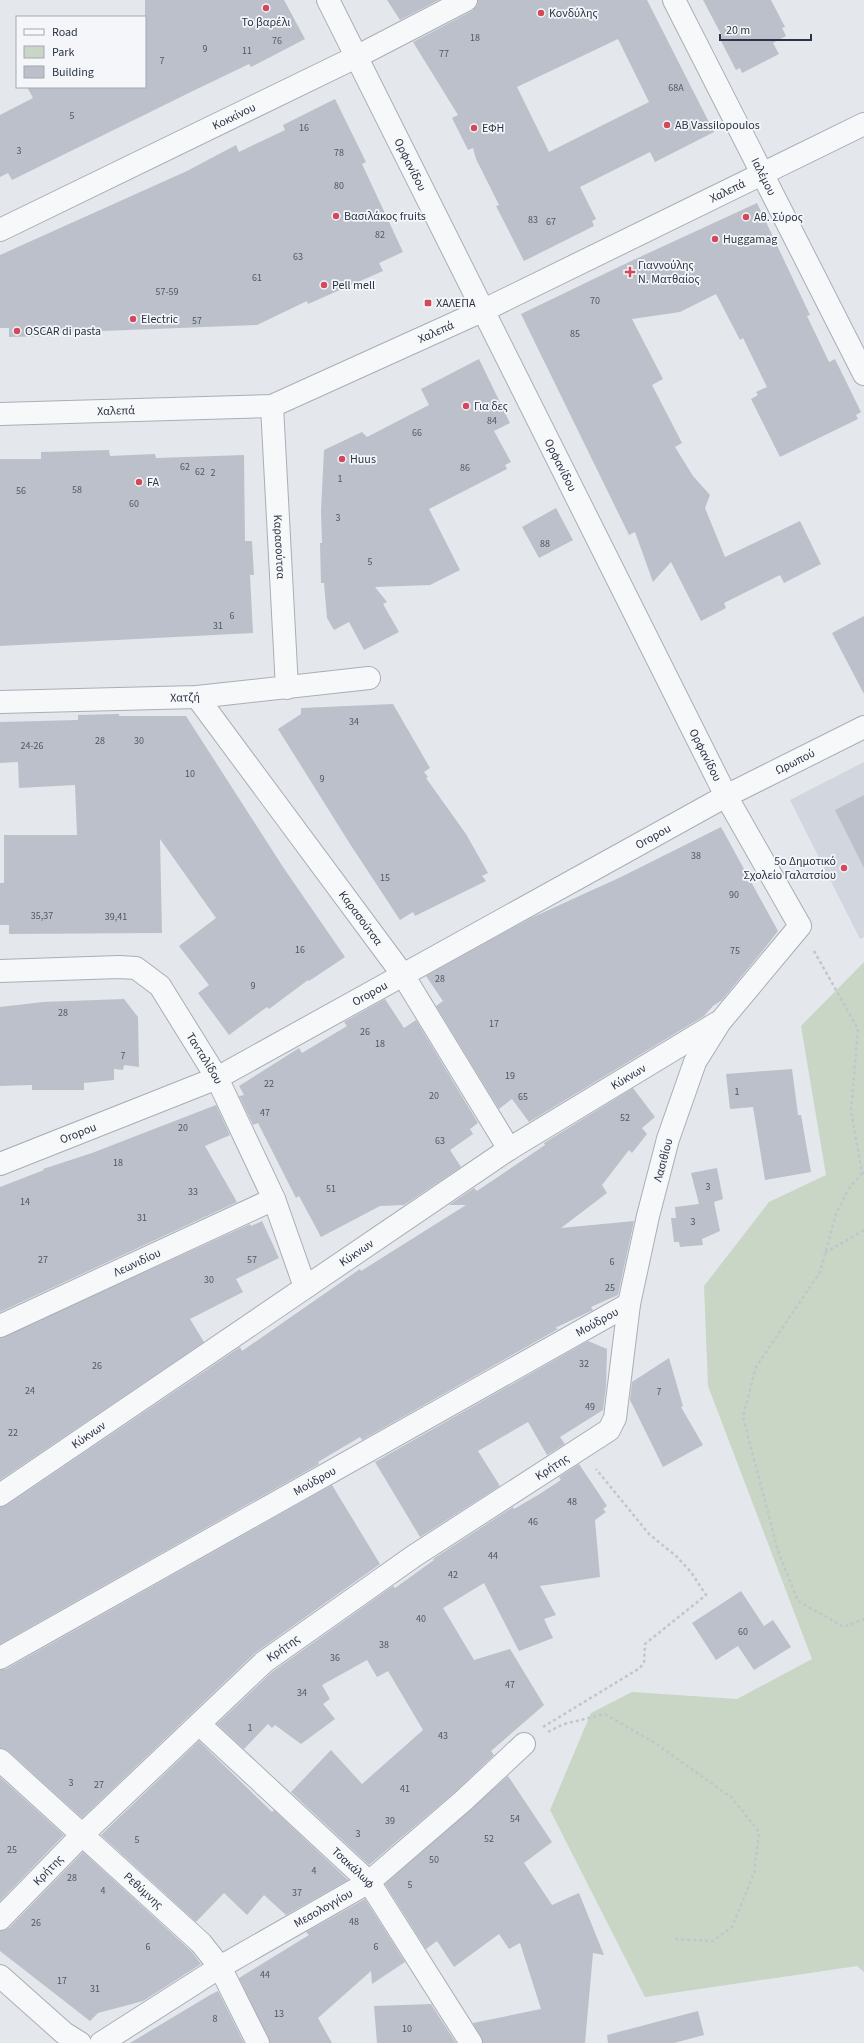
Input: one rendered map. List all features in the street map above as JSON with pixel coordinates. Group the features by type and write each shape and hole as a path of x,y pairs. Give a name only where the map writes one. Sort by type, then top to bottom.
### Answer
{"street":[{"name":"Ορφανίδου","path":"328,0 726,796 800,926"},
{"name":"Κοκκίνου","path":"0,230 356,57 466,0"},
{"name":"Ιαλέμου","path":"674,0 864,374"},
{"name":"Χαλεπά","path":"0,414 272,406 484,310 864,124"},
{"name":"Καρασούτσα","path":"272,406 287,688"},
{"name":"Χατζή","path":"0,702 197,697 368,678"},
{"name":"Καρασούτσα","path":"197,697 403,976 509,1149"},
{"name":"Ωρωπού","path":"726,796 864,727"},
{"name":"Oropou","path":"0,1164 216,1078 403,976 726,796"},
{"name":"Λασιθίου","path":"609,1430 615,1418 629,1304 648,1216 668,1139 695,1062 720,1022 800,926"},
{"name":"Τανταλίδου","path":"0,971 119,967 136,968 160,986 216,1078 274,1199 305,1287"},
{"name":"Κύκνων","path":"0,1495 509,1149 720,1022"},
{"name":"Λεωνιδίου","path":"0,1326 274,1199"},
{"name":"Μούδρου","path":"0,1658 629,1304"},
{"name":"Κρήτης","path":"0,1919 82,1835 264,1662 414,1556 609,1430"},
{"name":"Τσακάλωφ","path":"199,1724 369,1882 471,2043"},
{"name":"Μεσολογγίου","path":"101,2043 220,1968 369,1882 463,1801 524,1744"},
{"name":"Ρεθύμνης","path":"0,1760 201,1943 220,1968 258,2043"},
{"path":"0,1976 64,2033 80,2043"}],"path":[{"path":"800,926 858,1029 851,1111 864,1174 848,1190 836,1214 820,1272 756,1367 743,1417 778,1551 798,1601 844,1627 864,1619"},
{"path":"825,1253 864,1230"},
{"path":"524,1744 530,1737 553,1720 640,1668 644,1662 646,1644 706,1595 691,1572 676,1556 649,1534 604,1477 576,1451"},
{"path":"524,1744 564,1724 605,1714 655,1743 732,1798 759,1832 754,1873 732,1927 713,1941 675,1939"}],"shaded area":[{"name":"5ο Δημοτικό Σχολείο Γαλατσίου","path":"864,762 864,937 860,939 790,800"}],"green space":[{"path":"864,962 864,1972 857,1966 645,1997 550,1810 591,1713 632,1692 737,1699 812,1659 708,1386 704,1286 769,1202 826,1175 801,1026"}],"building":[{"path":"145,0 284,0 305,39 251,67 249,64 12,180 8,173 0,177 0,115 33,98 28,88 146,88"},
{"path":"387,0 439,0 400,20"},
{"path":"478,0 647,0 714,132 655,162 650,152 580,187 596,219 592,221 594,226 524,261 496,206 499,205 476,159 473,148 468,150 452,118 458,115 413,42 472,11 477,6","holes":["618,39 649,102 549,152 517,87"]},
{"path":"703,0 771,0 785,27 782,28 786,36 773,43 779,54 742,73 740,68 736,70 719,37 722,36"},
{"path":"335,99 366,162 362,164 403,252 379,263 383,271 308,304 307,301 257,325 51,333 50,336 9,337 9,328 0,328 0,255 187,171 236,145 239,152 285,130 283,125"},
{"path":"757,203 810,315 807,316 829,362 835,359 861,412 856,415 858,419 780,457 751,399 758,395 756,392 767,387 743,338 740,340 716,294 680,312 632,319 663,379 652,385 682,443 675,447 693,476 710,495 705,508 725,557 800,521 821,564 784,583 780,575 724,603 726,608 701,621 671,562 653,582 635,532 629,535 521,314"},
{"path":"479,359 510,423 494,431 511,462 505,465 507,469 429,509 460,570 430,585 375,587 387,602 383,604 399,632 364,650 349,622 334,630 327,618 324,583 321,583 320,543 322,543 321,511 324,450 362,432 367,437 429,405 421,389"},
{"path":"109,450 110,456 155,454 156,458 244,455 245,541 252,541 254,575 250,575 253,633 0,646 0,459 41,459 41,452"},
{"path":"556,508 573,540 539,558 522,527"},
{"path":"864,616 864,694 832,633"},
{"path":"393,704 430,768 424,772 428,777 426,778 466,834 488,873 482,876 486,881 415,916 413,912 400,920 350,844 278,729 301,714 301,708"},
{"path":"119,714 119,716 186,716 283,867 345,957 309,981 308,980 269,1009 267,1007 229,1035 198,993 209,985 179,946 216,918 160,839 162,933 9,934 9,925 0,925 0,883 4,883 4,835 77,835 75,785 19,788 18,762 0,763 0,722 78,720 78,715"},
{"path":"864,795 864,868 835,810"},
{"path":"721,827 778,931 760,954 722,1000 713,1006 704,1016 529,1122 512,1099 499,1109 436,1006 443,1001 426,976 531,918 621,877"},
{"path":"124,999 138,1017 139,1067 124,1065 123,1070 114,1069 114,1080 84,1083 84,1090 32,1090 32,1085 0,1086 0,1007 43,1002"},
{"path":"385,999 404,1028 416,1020 478,1123 470,1129 473,1134 450,1150 461,1167 404,1205 380,1206 321,1237 299,1196 296,1198 258,1123 253,1125 239,1096 244,1095 239,1086 299,1048 302,1053 347,1026 344,1022"},
{"path":"792,1069 798,1115 801,1115 811,1172 765,1180 753,1107 730,1109 726,1074"},
{"path":"633,1088 655,1117 642,1128 647,1134 632,1153 629,1150 602,1185 607,1193 561,1228 634,1221 618,1295 591,1307 593,1310 555,1328 558,1329 362,1440 360,1437 318,1462 319,1464 0,1644 0,1507 7,1505 240,1347 242,1351 360,1269 361,1271 466,1205 449,1205 474,1188 477,1191 545,1145 544,1143"},
{"path":"216,1105 230,1135 205,1146 237,1202 0,1312 0,1187 44,1170 43,1169 92,1153"},
{"path":"717,1168 723,1199 714,1202 720,1231 702,1239 703,1245 680,1247 679,1242 674,1242 671,1218 676,1218 675,1207 699,1204 691,1173"},
{"path":"262,1221 279,1258 236,1279 243,1292 190,1319 204,1342 0,1480 0,1338 250,1224 251,1226"},
{"path":"588,1341 607,1349 606,1387 603,1410 560,1437 565,1444 547,1455 528,1422 478,1451 500,1486 420,1537 375,1462"},
{"path":"669,1358 683,1406 681,1407 703,1445 663,1467 630,1400 632,1382"},
{"path":"579,1464 607,1506 603,1509 606,1512 595,1520 600,1577 540,1586 556,1615 544,1619 553,1638 519,1651 484,1583 443,1608 474,1660 510,1649 544,1705 491,1751 494,1755 455,1792 369,1865 291,1792 331,1750 362,1784 423,1730 388,1671 377,1677 367,1660 322,1685 330,1699 323,1704 335,1719 301,1744 275,1725 272,1728 268,1724 244,1749 217,1724 272,1672 393,1586 395,1588 434,1560 433,1559 513,1507 514,1509 561,1480 559,1477"},
{"path":"332,1485 380,1564 255,1653 82,1818 8,1751 0,1748 0,1670 6,1669"},
{"path":"741,1591 764,1626 773,1620 791,1647 754,1670 738,1646 716,1660 692,1623"},
{"path":"199,1741 272,1812 274,1810 348,1880 286,1915 264,1895 247,1915 224,1893 196,1922 101,1835"},
{"path":"508,1776 552,1842 524,1863 552,1905 579,1893 604,1955 593,1953 585,2043 483,2043 473,2023 541,2009 520,1943 509,1949 499,1934 454,1967 437,1941 426,1949 385,1884"},
{"path":"0,1777 64,1835 0,1901"},
{"path":"83,1852 192,1952 201,1964 143,2001 98,2013 90,2021 0,1951 0,1931 9,1928"},
{"path":"365,1899 405,1962 372,1984 371,1971 318,2018 332,2043 270,2043 239,1978 309,1935 306,1932"},
{"path":"218,1991 244,2043 130,2043 210,1995"},
{"path":"431,2004 456,2043 377,2043 374,2006"},
{"path":"698,2011 704,2035 674,2043 608,2043 607,2035"}],"place":[{"name":"Το βαρέλι","path":"266,8"},
{"name":"Κονδύλης","path":"541,13"},
{"name":"AB Vassilopoulos","path":"667,125"},
{"name":"ΕΦΗ","path":"474,128"},
{"name":"Βασιλάκος fruits","path":"336,216"},
{"name":"Αθ. Σύρος","path":"746,217"},
{"name":"Huggamag","path":"715,239"},
{"name":"Γιαννούλης Ν. Ματθαίος","path":"630,272"},
{"name":"Pell mell","path":"324,285"},
{"name":"ΧΑΛΕΠΑ","path":"428,303"},
{"name":"Electric","path":"133,319"},
{"name":"OSCAR di pasta","path":"17,331"},
{"name":"Για δες","path":"466,406"},
{"name":"Huus","path":"342,459"},
{"name":"FA","path":"139,482"},
{"name":"5ο Δημοτικό Σχολείο Γαλατσίου","path":"844,868"}]}
